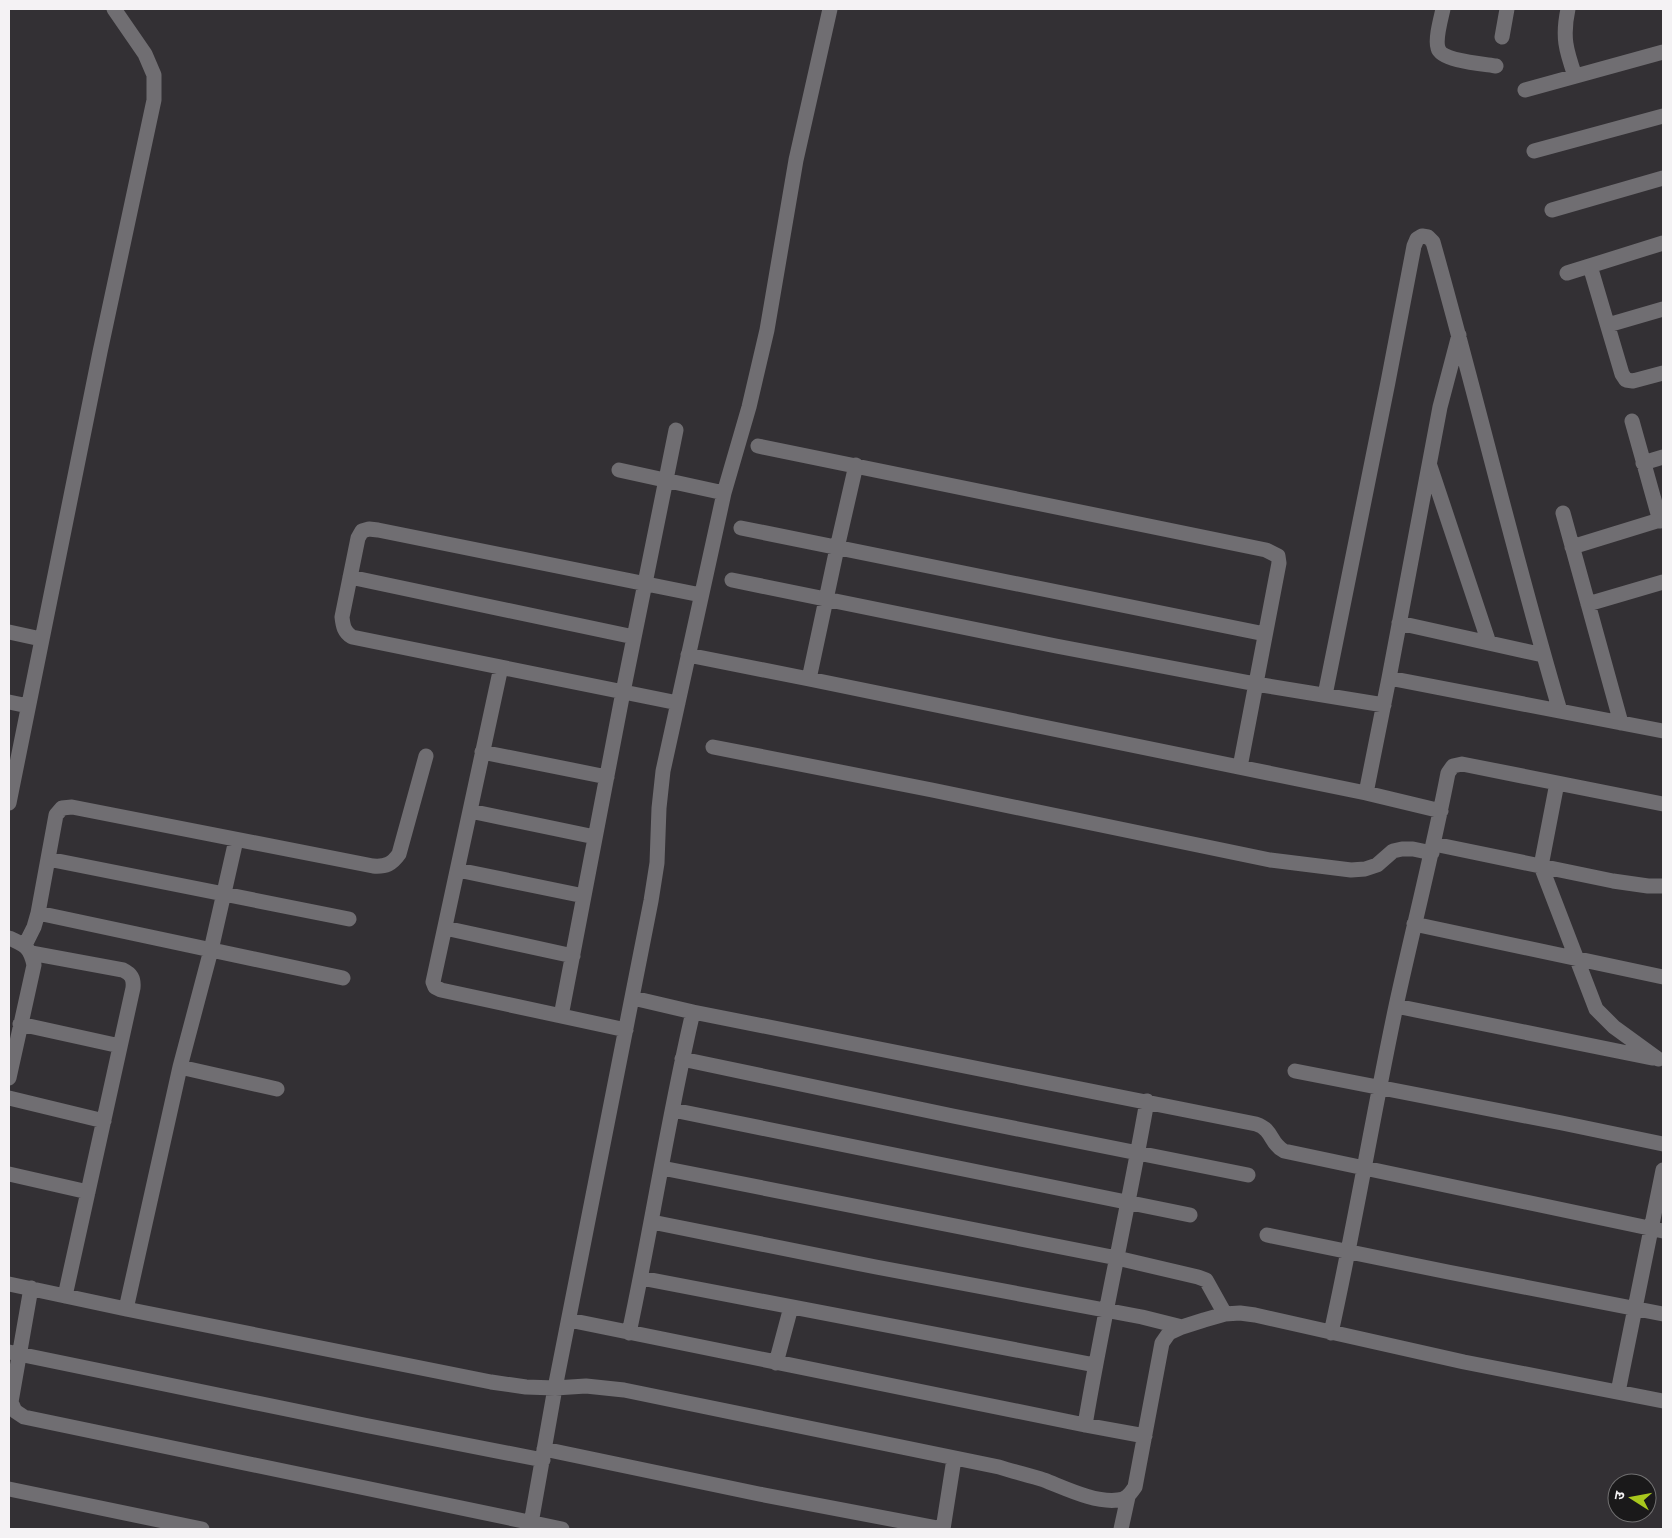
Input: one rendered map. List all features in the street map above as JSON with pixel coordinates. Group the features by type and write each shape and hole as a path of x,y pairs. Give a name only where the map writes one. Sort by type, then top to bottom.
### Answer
{"street":[{"path":"9,803 12,774 28,706 100,352 154,100 154,75 145,54 114,9"},
{"path":"530,1526 555,1388 633,998 657,863 659,808 663,771 724,493 749,407 767,330 796,160 830,9"},
{"path":"1443,9 1437,48 1441,54 1449,58 1496,66"},
{"path":"1502,38 1507,9"},
{"path":"1568,9 1565,34 1566,51 1575,76"},
{"path":"1525,90 1663,52"},
{"path":"1534,151 1663,116"},
{"path":"1552,210 1663,178"},
{"path":"1325,695 1414,246 1417,239 1422,236 1428,237 1433,242 1543,655 1560,711"},
{"path":"1567,273 1663,243"},
{"path":"1590,266 1622,374 1626,380 1633,381 1663,373"},
{"path":"1608,325 1663,309"},
{"path":"1366,793 1440,407 1459,334"},
{"path":"1572,547 1662,520 1632,420"},
{"path":"561,1016 623,692 676,430"},
{"path":"758,446 1274,553 1278,556 1279,563 1240,767"},
{"path":"1644,463 1663,457"},
{"path":"809,679 856,465"},
{"path":"1430,465 1489,643"},
{"path":"619,470 724,493"},
{"path":"1563,513 1621,723"},
{"path":"741,528 1265,634"},
{"path":"678,703 352,637 346,633 342,617 358,538 362,530 369,529 701,595"},
{"path":"350,578 634,637"},
{"path":"732,580 1056,646 1256,684 1384,705"},
{"path":"1588,604 1663,582"},
{"path":"1399,623 1543,655"},
{"path":"9,632 41,639"},
{"path":"688,655 1366,793 1441,811"},
{"path":"501,667 433,982 435,987 441,990 626,1030"},
{"path":"1389,678 1663,731"},
{"path":"9,702 28,706"},
{"path":"713,747 1270,860 1351,870 1365,869 1377,865 1393,851 1402,848 1433,848 1541,866 1613,881 1663,886"},
{"path":"482,752 607,777"},
{"path":"9,1078 34,965 28,949 38,913 56,815 62,808 72,807 236,840 385,867 393,862 399,854 426,756"},
{"path":"1331,1333 1349,1251 1379,1087 1448,773 1453,766 1467,765 1663,804"},
{"path":"1557,783 1541,866 1596,1009 1614,1027 1661,1059"},
{"path":"470,811 595,838"},
{"path":"126,1309 180,1067 211,950 236,840"},
{"path":"48,858 350,919"},
{"path":"458,870 584,896"},
{"path":"38,913 343,978"},
{"path":"1414,924 1663,977"},
{"path":"445,928 573,956"},
{"path":"9,938 28,949 123,970 130,974 134,980 65,1296"},
{"path":"633,998 693,1012 1256,1124 1265,1127 1277,1147 1284,1151 1657,1230"},
{"path":"1396,1006 1661,1059"},
{"path":"629,1333 652,1222 682,1059 693,1012"},
{"path":"20,1024 120,1046"},
{"path":"682,1059 1248,1176"},
{"path":"180,1067 277,1089"},
{"path":"1295,1071 1663,1144"},
{"path":"9,1098 104,1120"},
{"path":"1085,1426 1147,1101"},
{"path":"673,1110 1190,1215"},
{"path":"662,1168 1117,1258 1198,1276 1206,1280 1225,1314"},
{"path":"1618,1392 1634,1308 1657,1230 1663,1170"},
{"path":"9,1174 88,1192"},
{"path":"652,1222 876,1267 1142,1317 1182,1327"},
{"path":"1267,1235 1663,1314"},
{"path":"641,1278 1095,1366"},
{"path":"9,1284 491,1382 526,1387 586,1386 624,1390 999,1467 1081,1494 1106,1500 1119,1500 1128,1497"},
{"path":"32,1288 15,1354 12,1391 12,1402 15,1411 24,1417 530,1526 562,1529"},
{"path":"776,1363 791,1307"},
{"path":"1121,1529 1128,1497 1135,1487 1162,1343 1169,1334 1182,1327 1225,1314 1255,1315 1464,1362 1663,1401"},
{"path":"569,1320 1085,1426 1144,1436"},
{"path":"15,1354 364,1425 543,1454 943,1529 954,1459"},
{"path":"9,1489 202,1529"}]}
